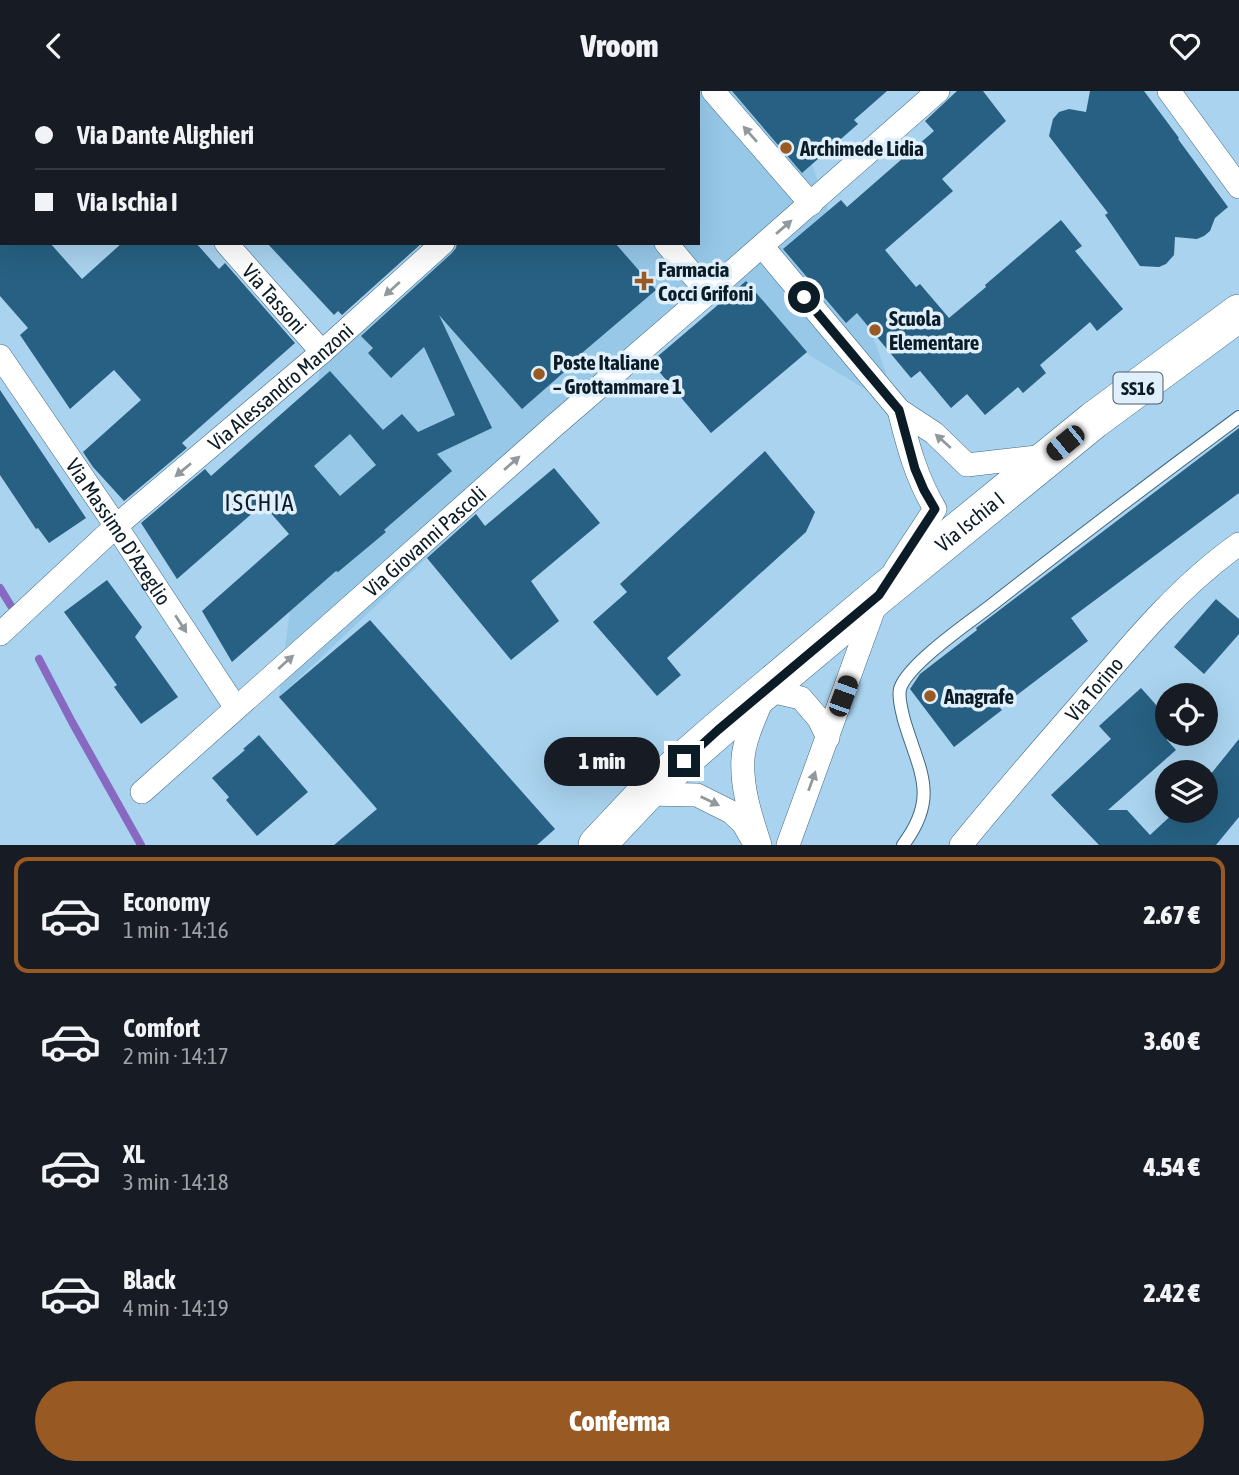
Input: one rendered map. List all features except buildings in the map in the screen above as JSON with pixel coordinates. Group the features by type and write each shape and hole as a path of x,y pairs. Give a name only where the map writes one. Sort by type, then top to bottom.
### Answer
{"main road":[{"name":"Via Ischia I","path":"597,845 645,794 879,595 1094,420 1233,322"}],"street":[{"path":"713,91 811,204 938,91"},
{"path":"1169,91 1239,187"},
{"name":"Via Giovanni Pascoli","path":"142,792 554,426 811,204"},
{"name":"Via Tassoni","path":"228,245 323,352"},
{"name":"Via Alessandro Manzoni","path":"0,634 116,526 323,352 441,245"},
{"path":"668,245 708,293"},
{"path":"762,246 899,410 934,433 967,465 981,487 983,499 978,515 945,516 935,509 915,469 899,410"},
{"name":"Via Massimo D'Azeglio","path":"0,356 236,708"},
{"path":"967,465 1050,455"},
{"path":"788,845 879,595 935,509"},
{"name":"Via Torino","path":"961,845 1170,603 1209,566 1239,544"},
{"path":"759,845 745,790 743,757 749,733 766,690 801,698 819,719 828,738"},
{"path":"645,794 698,795 731,812 759,845"}],"lane":[{"path":"903,845 919,819 925,794 922,772 900,700 900,690 905,679 930,654 1034,572 1239,417"}],"shaded area":[{"path":"700,91 786,91 899,410 708,293 279,697 322,352 441,245 700,245"}],"waterway":[{"path":"0,588 11,606"},
{"path":"39,659 141,845"}],"place":[{"name":"Archimede Lidia","path":"786,148"},
{"name":"Farmacia Cocci Grifoni","path":"644,281"},
{"name":"Scuola Elementare","path":"875,330"},
{"name":"Poste Italiane – Grottammare 1","path":"539,374"},
{"name":"Anagrafe","path":"930,696"}],"district":[{"name":"ISCHIA","path":"260,502"}],"route":[{"path":"684,761 879,595 935,509 915,469 899,410 804,297"}]}
